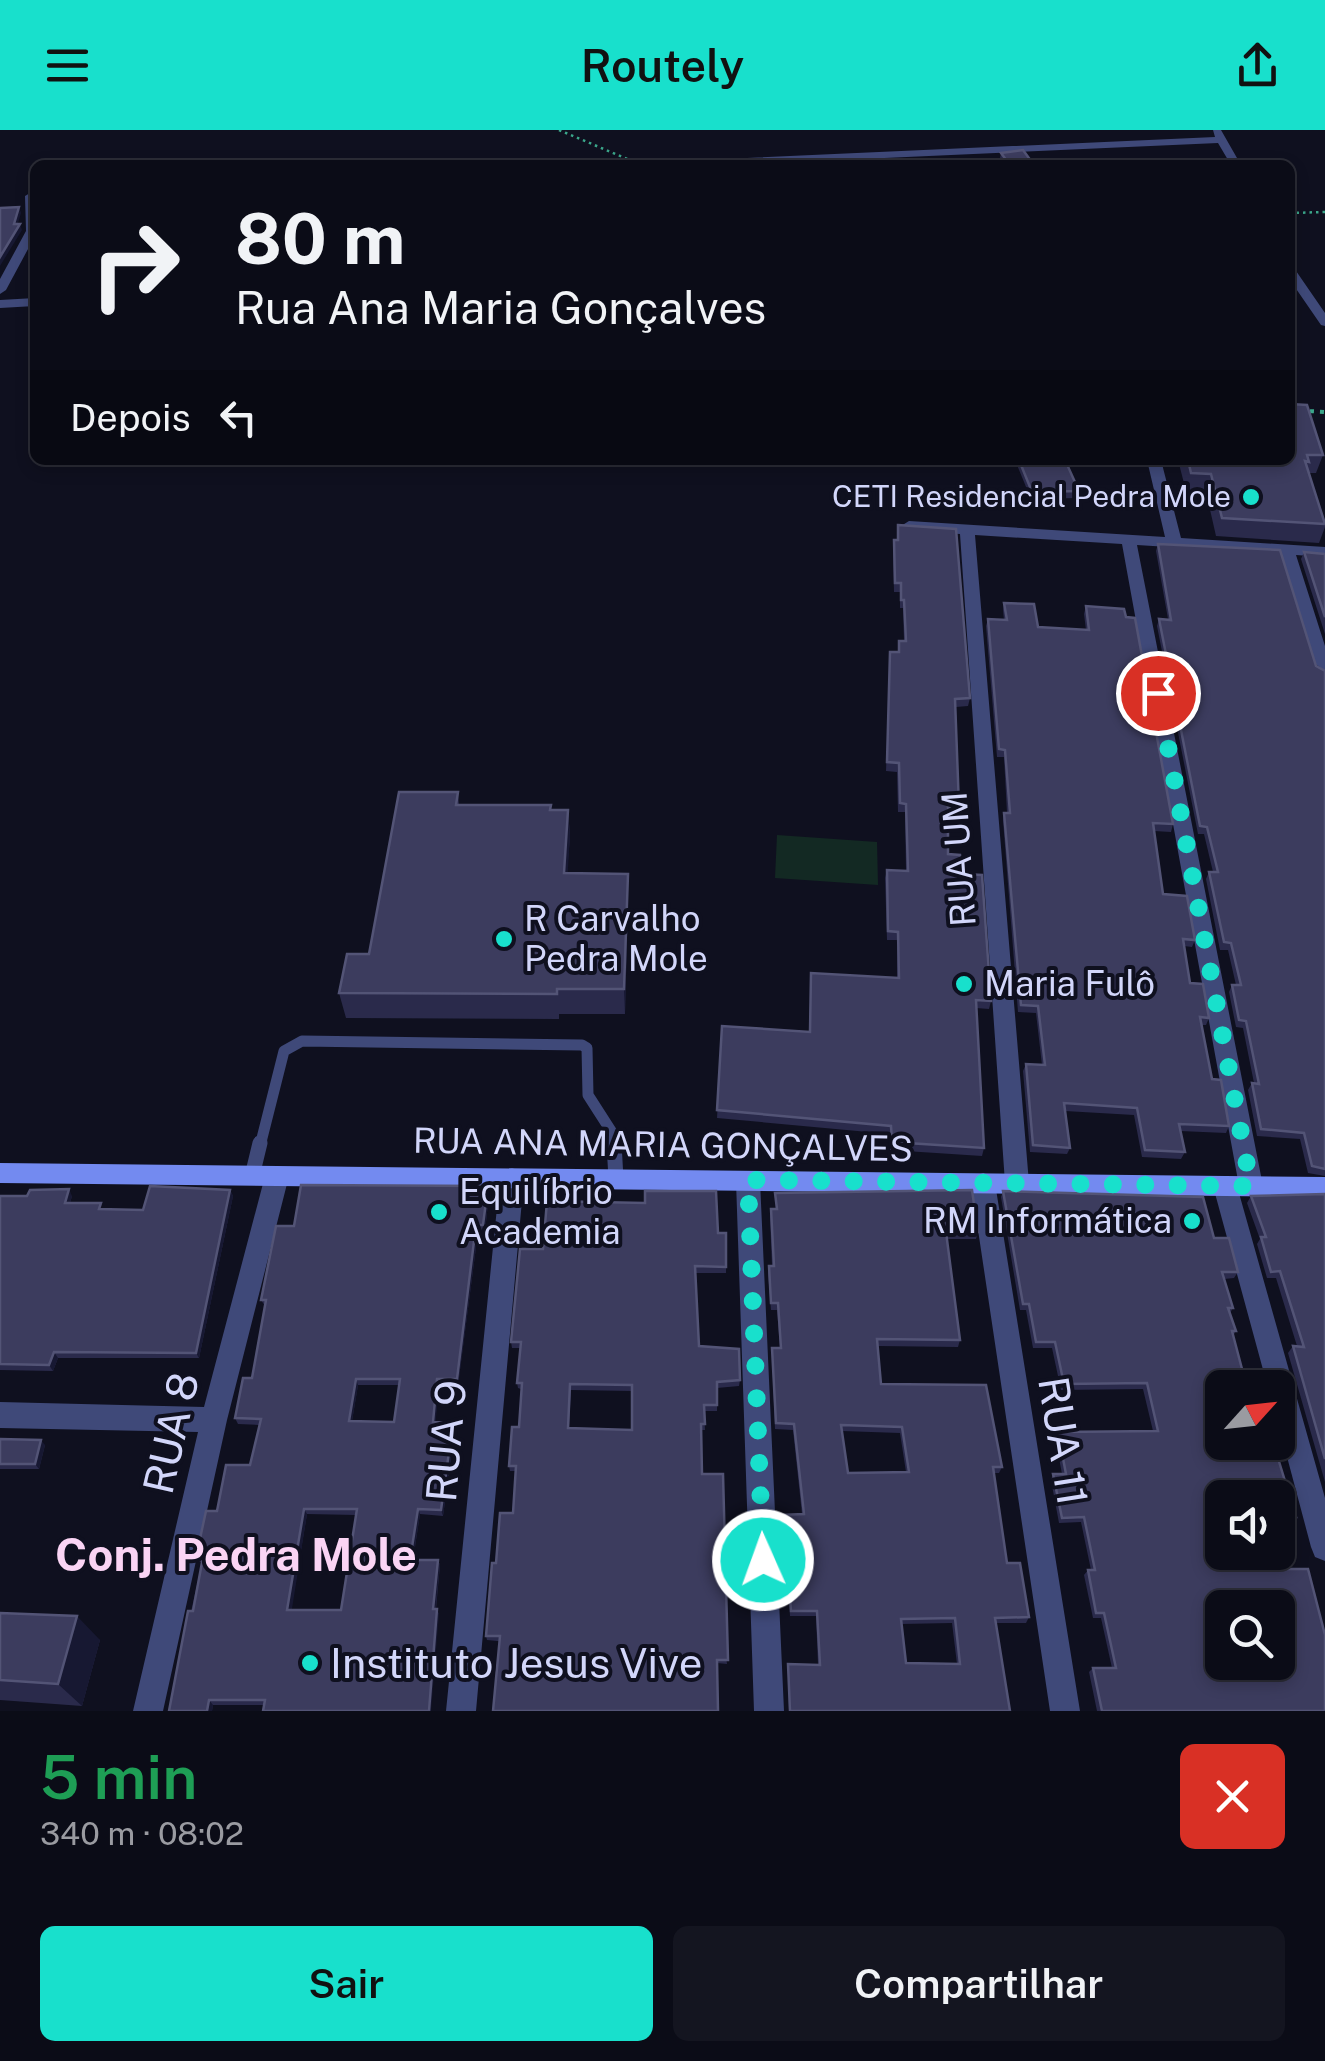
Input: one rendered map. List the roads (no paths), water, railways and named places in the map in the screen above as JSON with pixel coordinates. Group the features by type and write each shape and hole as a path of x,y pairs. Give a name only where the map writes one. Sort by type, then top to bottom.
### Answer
{"street":[{"path":"843,160 1219,135 1233,160"},
{"path":"971,150 977,160"},
{"path":"0,290 30,235"},
{"path":"1295,279 1325,322"},
{"path":"0,304 30,302"},
{"path":"1155,465 1174,543"},
{"path":"909,526 1325,552"},
{"name":"RUA UM","path":"967,530 1017,1183"},
{"path":"1129,542 1238,1186 1325,1547"},
{"path":"1286,549 1325,672"},
{"name":"RUA ANA MARIA GONÇALVES","path":"0,1173 1325,1187"},
{"name":"RUA 8","path":"148,1711 264,1176"},
{"name":"RUA 9","path":"460,1711 512,1178"},
{"path":"748,1180 769,1711"},
{"name":"RUA 11","path":"983,1183 1065,1711"},
{"path":"0,1415 214,1420"}],"lane":[{"path":"264,1176 284,1051 302,1041 582,1045 588,1048 588,1095 613,1134 616,1179"}],"place":[{"name":"CETI Residencial Pedra Mole","path":"1251,497"},
{"name":"R Carvalho Pedra Mole","path":"504,939"},
{"name":"Maria Fulô","path":"964,984"},
{"name":"Equilíbrio Academia","path":"439,1212"},
{"name":"RM Informática","path":"1192,1221"},
{"name":"Instituto Jesus Vive","path":"310,1663"}],"district":[{"name":"Conj. Pedra Mole","path":"236,1555"}]}
